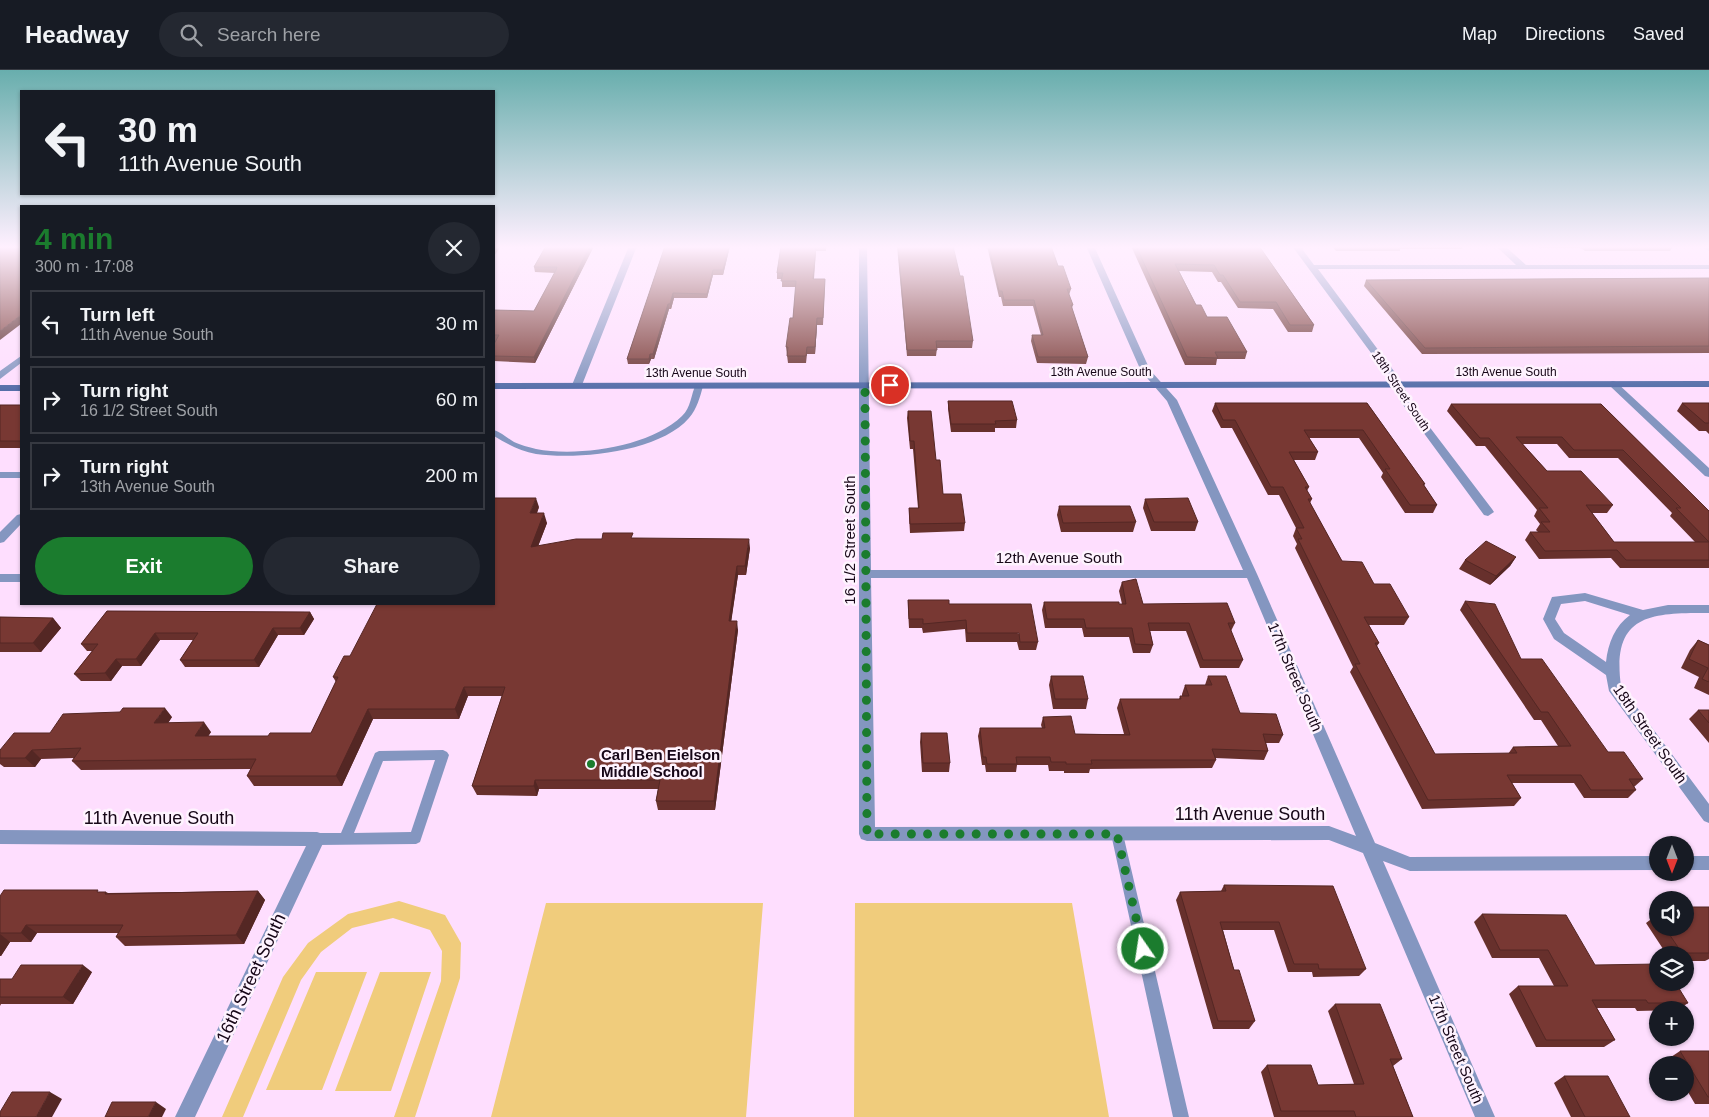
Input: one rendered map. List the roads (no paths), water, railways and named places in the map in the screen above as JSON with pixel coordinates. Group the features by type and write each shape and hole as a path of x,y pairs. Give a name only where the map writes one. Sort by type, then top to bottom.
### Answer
{"main road":[{"name":"13th Avenue South","path":"495,386 1709,384"},
{"path":"0,388 20,388"}],"street":[{"path":"577,385 613,295"},
{"name":"16 1/2 Street South","path":"864,295 867,834"},
{"name":"17th Street South","path":"1112,295 1146,371 1172,400 1251,574 1485,1117"},
{"name":"18th Street South","path":"1333,295 1399,384 1404,400 1488,512"},
{"path":"0,376 20,360"},
{"path":"1614,384 1709,474"},
{"path":"0,539 20,519"},
{"name":"12th Avenue South","path":"866,574 1251,574"},
{"path":"0,578 20,578"},
{"path":"1611,672 1559,636 1549,620 1556,600 1585,597 1642,614 1672,609 1709,609"},
{"name":"18th Street South","path":"1642,614 1622,629 1615,646 1611,672 1614,687 1709,816"},
{"name":"11th Avenue South","path":"867,834 1329,834 1369,847 1410,864 1649,863"},
{"name":"11th Avenue South","path":"0,837 318,839"},
{"name":"16th Street South","path":"185,1117 318,839"},
{"path":"1694,863 1709,863"}],"lane":[{"path":"495,433 499,437 528,450 570,455 613,450 657,437 686,417 695,400 699,386"},
{"path":"0,475 20,475"},
{"path":"318,839 345,839 416,838 444,755 379,756 345,839"},
{"path":"1117,834 1181,1117"}],"place":[{"name":"Carl Ben Eielson Middle School","path":"591,764"}]}
